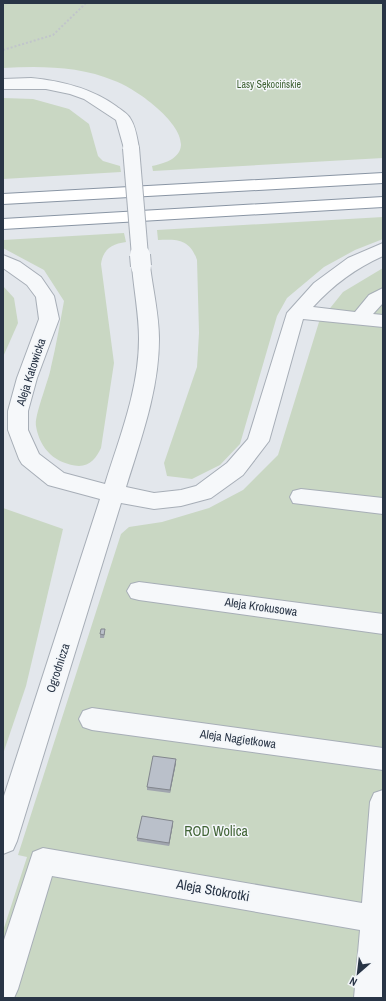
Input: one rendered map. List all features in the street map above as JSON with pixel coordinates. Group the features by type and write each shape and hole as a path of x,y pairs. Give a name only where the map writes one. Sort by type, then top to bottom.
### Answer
{"highway":[{"path":"3,199 383,178"},
{"path":"3,224 383,202"}],"street":[{"name":"Ogrodnicza","path":"3,84 33,83 75,90 102,101 122,118 131,148 149,338 148,369 141,404 3,842"},
{"name":"Aleja Katowicka","path":"3,261 14,266 34,281 46,296 49,319 27,378 18,411 18,430 30,459 56,479 113,494 154,501 181,498 203,492 235,469 258,441 294,316 320,287 354,262 383,250"},
{"path":"351,318 365,310 383,294"},
{"path":"298,312 383,321"},
{"path":"301,497 383,506"},
{"name":"Aleja Krokusowa","path":"139,591 383,624"},
{"name":"Aleja Nagietkowa","path":"92,719 383,759"},
{"path":"369,998 379,919 383,802"},
{"name":"Aleja Stokrotki","path":"3,989 43,861 379,919"}],"path":[{"path":"3,50 53,35 86,3"}],"green space":[{"name":"Lasy Sękocińskie","path":"3,3 383,3 383,158 153,171 152,166 172,159 180,149 179,136 171,123 159,109 128,87 88,72 46,67 3,68"},
{"path":"3,98 33,99 69,109 89,124 98,156 103,161 120,166 121,172 3,179"},
{"path":"383,217 383,239 355,250 324,267 287,298 277,316 240,444 220,465 192,479 167,476 164,463 197,367 199,333 197,260 191,248 187,244 177,240 158,240 157,230"},
{"path":"124,233 126,242 116,244 109,248 102,259 101,264 114,363 101,448 90,463 83,466 71,465 56,459 45,449 38,435 36,426 37,414 50,373 64,301 44,270 3,248 3,240"},
{"name":"ROD Wolica","path":"383,268 383,998 3,998 3,931 27,857 18,855 121,534 129,527 162,522 209,508 243,490 278,455 319,322 343,292"},
{"path":"3,286 14,298 18,323 3,357"},
{"path":"3,508 63,529 26,686 3,754"}],"building":[{"path":"101,629 105,629 104,635 100,634"},
{"path":"153,756 176,759 170,790 147,787"},
{"path":"142,816 173,821 169,843 137,838"}]}
